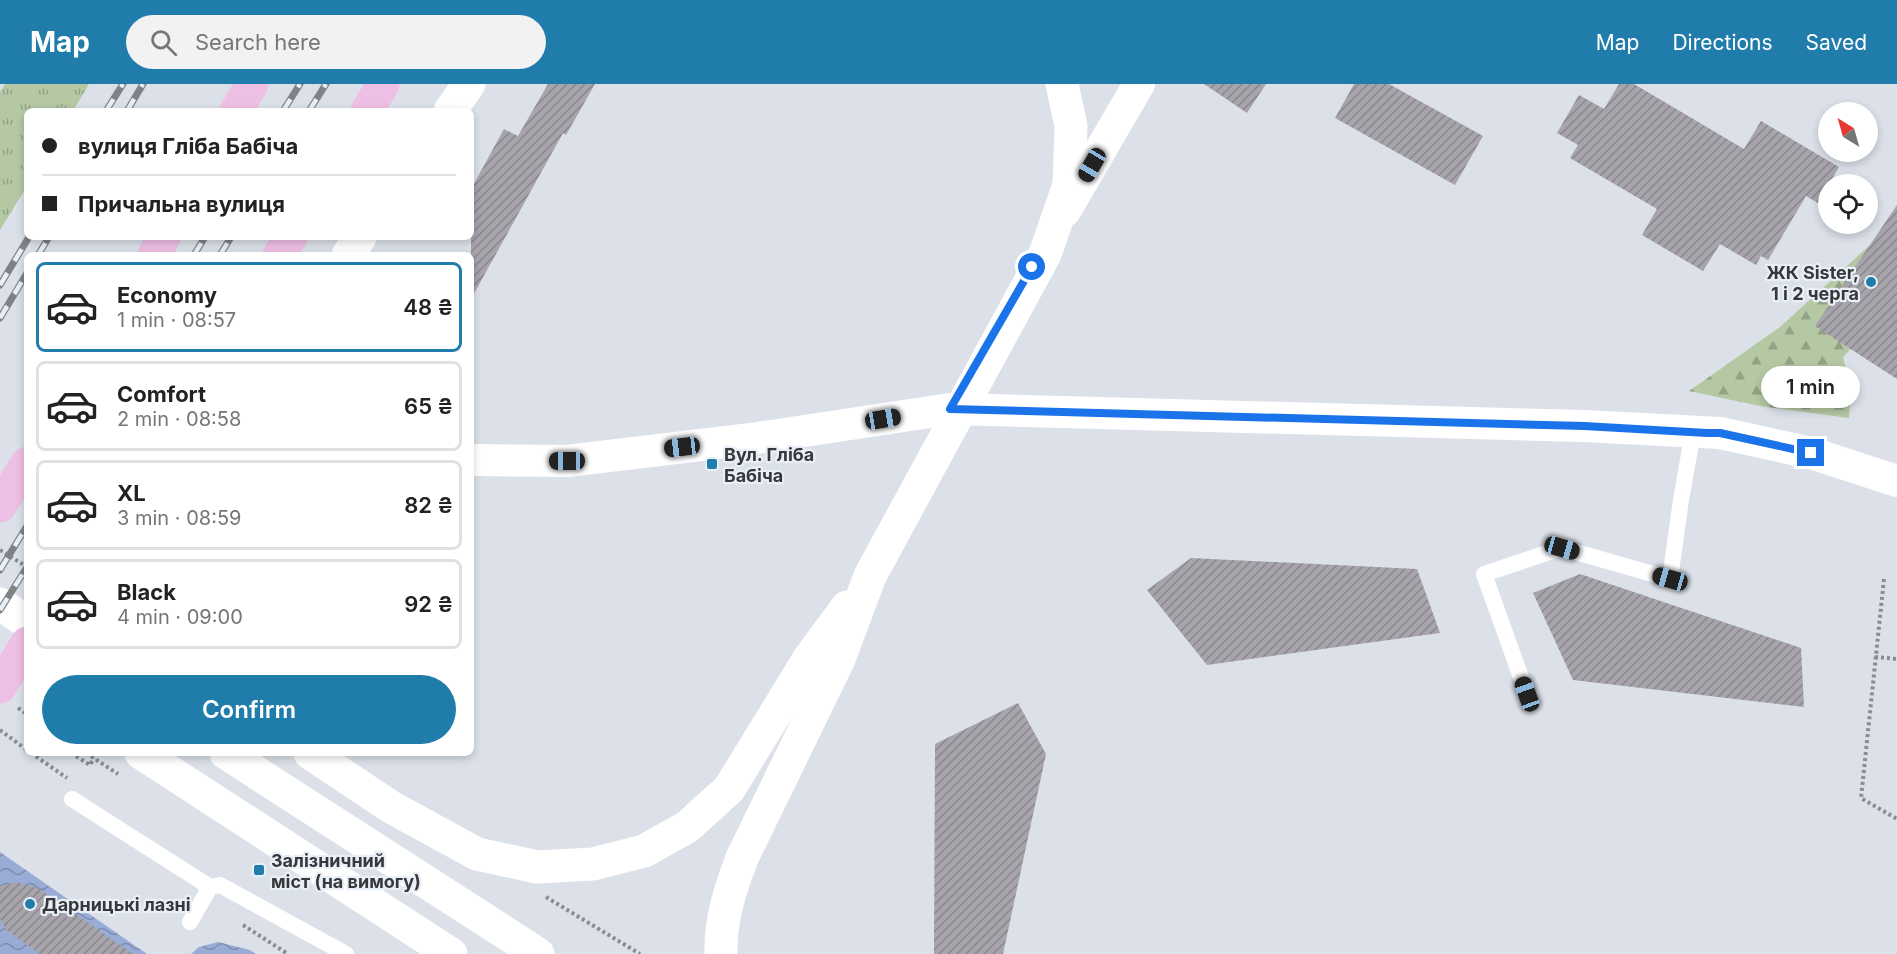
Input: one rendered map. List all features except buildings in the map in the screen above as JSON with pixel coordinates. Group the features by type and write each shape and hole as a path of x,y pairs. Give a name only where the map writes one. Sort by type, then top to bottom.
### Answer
{"main road":[{"path":"238,108 252,84"},
{"path":"369,108 383,84"},
{"path":"452,108 469,84"},
{"path":"314,756 391,807 477,854 537,867 593,864 644,851 687,827 729,789 810,657 870,576 1045,254 1069,185 1071,126 1062,84"},
{"path":"0,506 24,468"},
{"path":"721,954 721,931 729,892 742,858 839,659 870,576"},
{"path":"0,604 24,620"},
{"path":"0,687 24,648"},
{"path":"0,661 24,676"},
{"path":"146,756 451,954"},
{"path":"231,756 538,954"}],"street":[{"path":"950,409 1139,84"},
{"path":"474,460 567,461 751,439 950,409 1584,426 1720,433 1811,453 1897,481"}],"lane":[{"path":"1527,694 1484,574 1562,548 1670,579 1693,432"},
{"path":"72,799 210,887 220,885 346,954"},
{"path":"190,922 210,887"}],"path":[{"path":"0,550 24,565"},
{"path":"1884,579 1861,798 1897,819"},
{"path":"1875,657 1897,658"},
{"path":"0,730 24,748"},
{"path":"41,760 44,756"},
{"path":"76,756 90,765 94,758 91,756"}],"green space":[{"path":"5,84 89,84 75,108 24,108 24,191 0,230 0,92"},
{"path":"1871,244 1877,322 1843,357 1851,389 1849,418 1760,406 1689,391 1780,327"}],"water":[{"name":"Дарницькі лазні","path":"0,852 147,954 0,954"},
{"path":"218,942 250,950 256,954 191,954 199,947"}],"railway":[{"path":"108,108 123,84"},
{"path":"129,108 143,84"},
{"path":"285,108 300,84"},
{"path":"311,108 326,84"},
{"path":"0,285 27,240"},
{"path":"40,252 47,240"},
{"path":"196,252 203,240"},
{"path":"222,252 229,240"},
{"path":"0,318 24,278"},
{"path":"0,570 24,531"},
{"path":"0,610 24,572"}],"place":[{"name":"ЖК Sister, 1 і 2 черга","path":"1871,282"},
{"name":"Вул. Гліба Бабіча","path":"712,464"},
{"name":"Залізничний міст (на вимогу)","path":"259,870"},
{"name":"Дарницькі лазні","path":"30,904"}],"route":[{"path":"1032,267 950,409 1584,426 1720,433 1811,453"}]}
